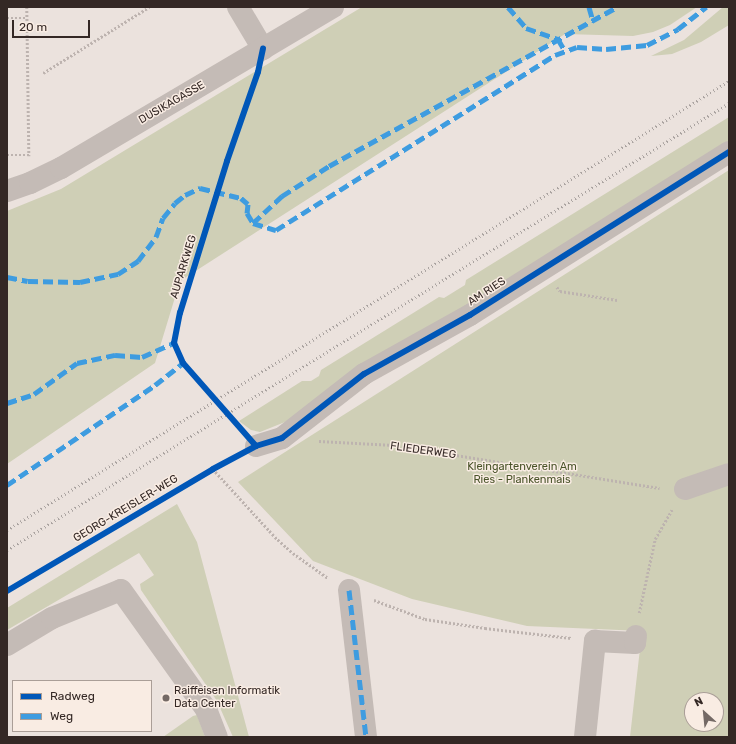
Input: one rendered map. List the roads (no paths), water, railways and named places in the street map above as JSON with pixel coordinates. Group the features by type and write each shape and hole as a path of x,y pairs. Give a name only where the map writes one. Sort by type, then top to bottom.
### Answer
{"street":[{"path":"238,7 263,49"},
{"name":"DUSIKAGASSE","path":"7,191 30,184 61,168 333,7"},
{"name":"AM RIES","path":"256,446 282,438 364,374 470,315 544,267 729,152"},
{"path":"685,489 729,474"},
{"path":"7,645 52,618 121,590 206,709 218,737"},
{"path":"349,590 366,737"},
{"path":"585,737 595,641 636,643 636,636"}],"railway":[{"path":"7,530 729,81"},
{"path":"7,550 729,103"}],"place":[{"name":"Raiffeisen Informatik Data Center","path":"166,698"}],"park label":[{"name":"Kleingartenverein Am Ries - Plankenmais","path":"522,474"}]}
